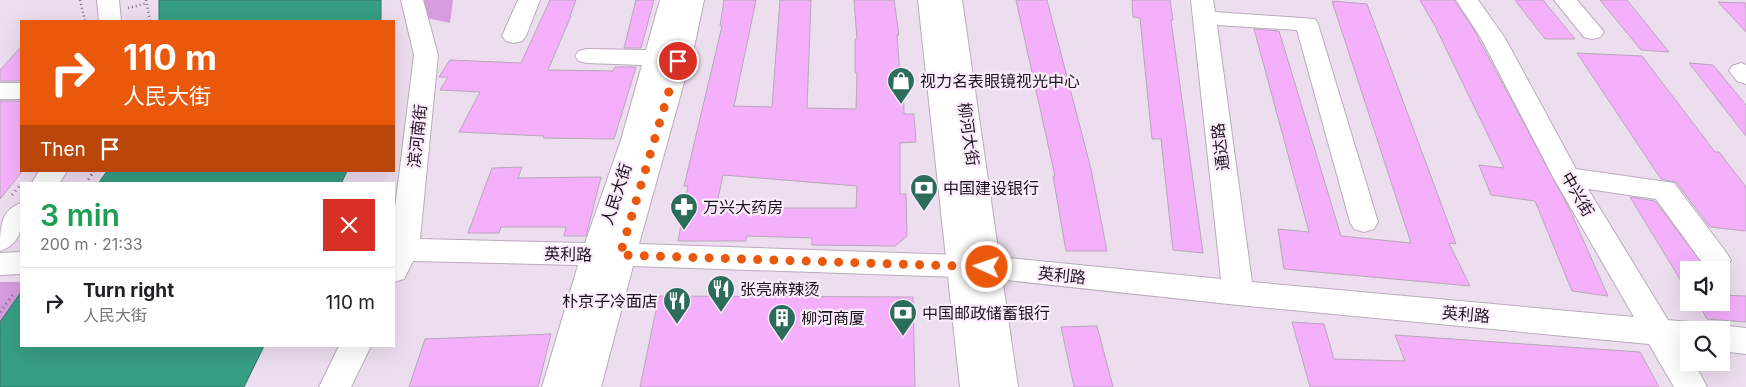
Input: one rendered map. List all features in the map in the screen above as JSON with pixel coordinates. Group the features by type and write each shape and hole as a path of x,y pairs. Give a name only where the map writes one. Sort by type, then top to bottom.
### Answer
{"street":[{"name":"滨河南街","path":"397,257 426,55 412,0"},
{"path":"514,36 529,0"},
{"name":"人民大街","path":"585,387 608,255 634,140 671,0"},
{"name":"人民大街","path":"558,387 608,255 680,52 693,0"},
{"name":"柳河大街","path":"929,0 975,266 1002,387"},
{"name":"柳河大街","path":"951,0 975,266 976,387"},
{"name":"中兴街","path":"1467,0 1493,38 1567,177 1691,387"},
{"path":"1565,0 1592,32"},
{"path":"1203,9 1307,24 1364,222"},
{"name":"通达路","path":"1203,9 1238,293"},
{"path":"587,56 656,58"},
{"path":"0,91 20,91"},
{"path":"46,182 53,172"},
{"path":"1567,177 1664,190 1716,260"},
{"path":"0,240 20,214"},
{"name":"英利路","path":"397,257 608,255 975,266 1238,293 1680,334"},
{"path":"0,264 20,263"},
{"path":"1730,339 1746,341"},
{"path":"335,387 355,347"}],"path":[{"path":"80,0 85,20"},
{"path":"113,10 147,2 150,20"},
{"path":"0,312 15,292"}],"shaded area":[{"path":"159,0 381,0 381,20 159,20"},
{"path":"416,0 453,0 450,23 422,17"},
{"path":"106,172 347,172 342,182 99,182"},
{"path":"0,282 20,282 20,293 0,322"},
{"path":"20,293 20,347 264,347 244,387 0,387 0,322"}],"building":[{"path":"550,0 576,0 548,70 613,71 615,67 636,67 614,139 543,138 544,136 459,132 480,92 440,90 448,77 439,77 450,60 521,63"},
{"path":"636,0 654,0 641,48 624,48"},
{"path":"724,0 756,0 734,106 772,107 780,0 811,0 807,108 856,109 857,73 855,73 855,39 857,39 854,0 894,0 899,35 897,35 900,76 903,76 904,114 914,114 916,142 900,143 900,194 906,194 907,236 895,246 812,245 812,238 747,236 746,241 678,241 688,186 684,186 722,26 720,26","holes":["723,175 857,186 856,208 716,208"]},
{"path":"1016,0 1047,0 1091,169 1107,251 1066,251 1053,176 1055,176"},
{"path":"1132,0 1170,0 1173,20 1171,20 1203,253 1173,250 1161,139 1152,139 1140,18 1133,17"},
{"path":"1420,0 1454,0 1474,30 1569,208 1608,296 1572,291 1535,201 1491,195 1479,165 1504,168 1435,26"},
{"path":"1515,0 1543,0 1575,39 1545,39"},
{"path":"1600,0 1627,0 1669,52 1641,50"},
{"path":"1332,1 1367,4 1456,244 1449,243 1470,286 1284,269 1278,229 1309,232 1254,29 1279,31 1341,236 1411,243"},
{"path":"1718,2 1746,3 1746,32"},
{"path":"20,48 20,81 0,81 0,70"},
{"path":"1577,53 1642,56 1715,152 1719,152 1746,187 1746,231 1710,227 1676,182 1661,179"},
{"path":"1689,63 1713,65 1746,105 1746,136"},
{"path":"0,101 20,101 21,173 0,199"},
{"path":"522,167 518,178 601,177 586,236 564,236 566,227 501,227 499,233 468,233 492,168"},
{"path":"1630,197 1655,201 1700,261 1680,261 1680,279"},
{"path":"1730,295 1746,296 1746,322 1707,319 1702,311 1730,311"},
{"name":"柳河商厦","path":"659,296 913,297 915,387 640,387"},
{"path":"1292,322 1324,324 1334,359 1405,361 1395,335 1640,352 1659,387 1310,387"},
{"path":"1097,326 1113,387 1074,387 1061,327"},
{"path":"551,334 538,387 409,387 425,339"}],"place":[{"name":"视力名表眼镜视光中心","path":"901,105"},
{"name":"中国建设银行","path":"924,212"},
{"name":"万兴大药房","path":"684,231"},
{"name":"张亮麻辣烫","path":"721,313"},
{"name":"朴京子冷面店","path":"677,325"},
{"name":"中国邮政储蓄银行","path":"903,337"},
{"name":"柳河商厦","path":"782,342"}],"route":[{"path":"678,61 627,239 620,255 987,267"}]}
